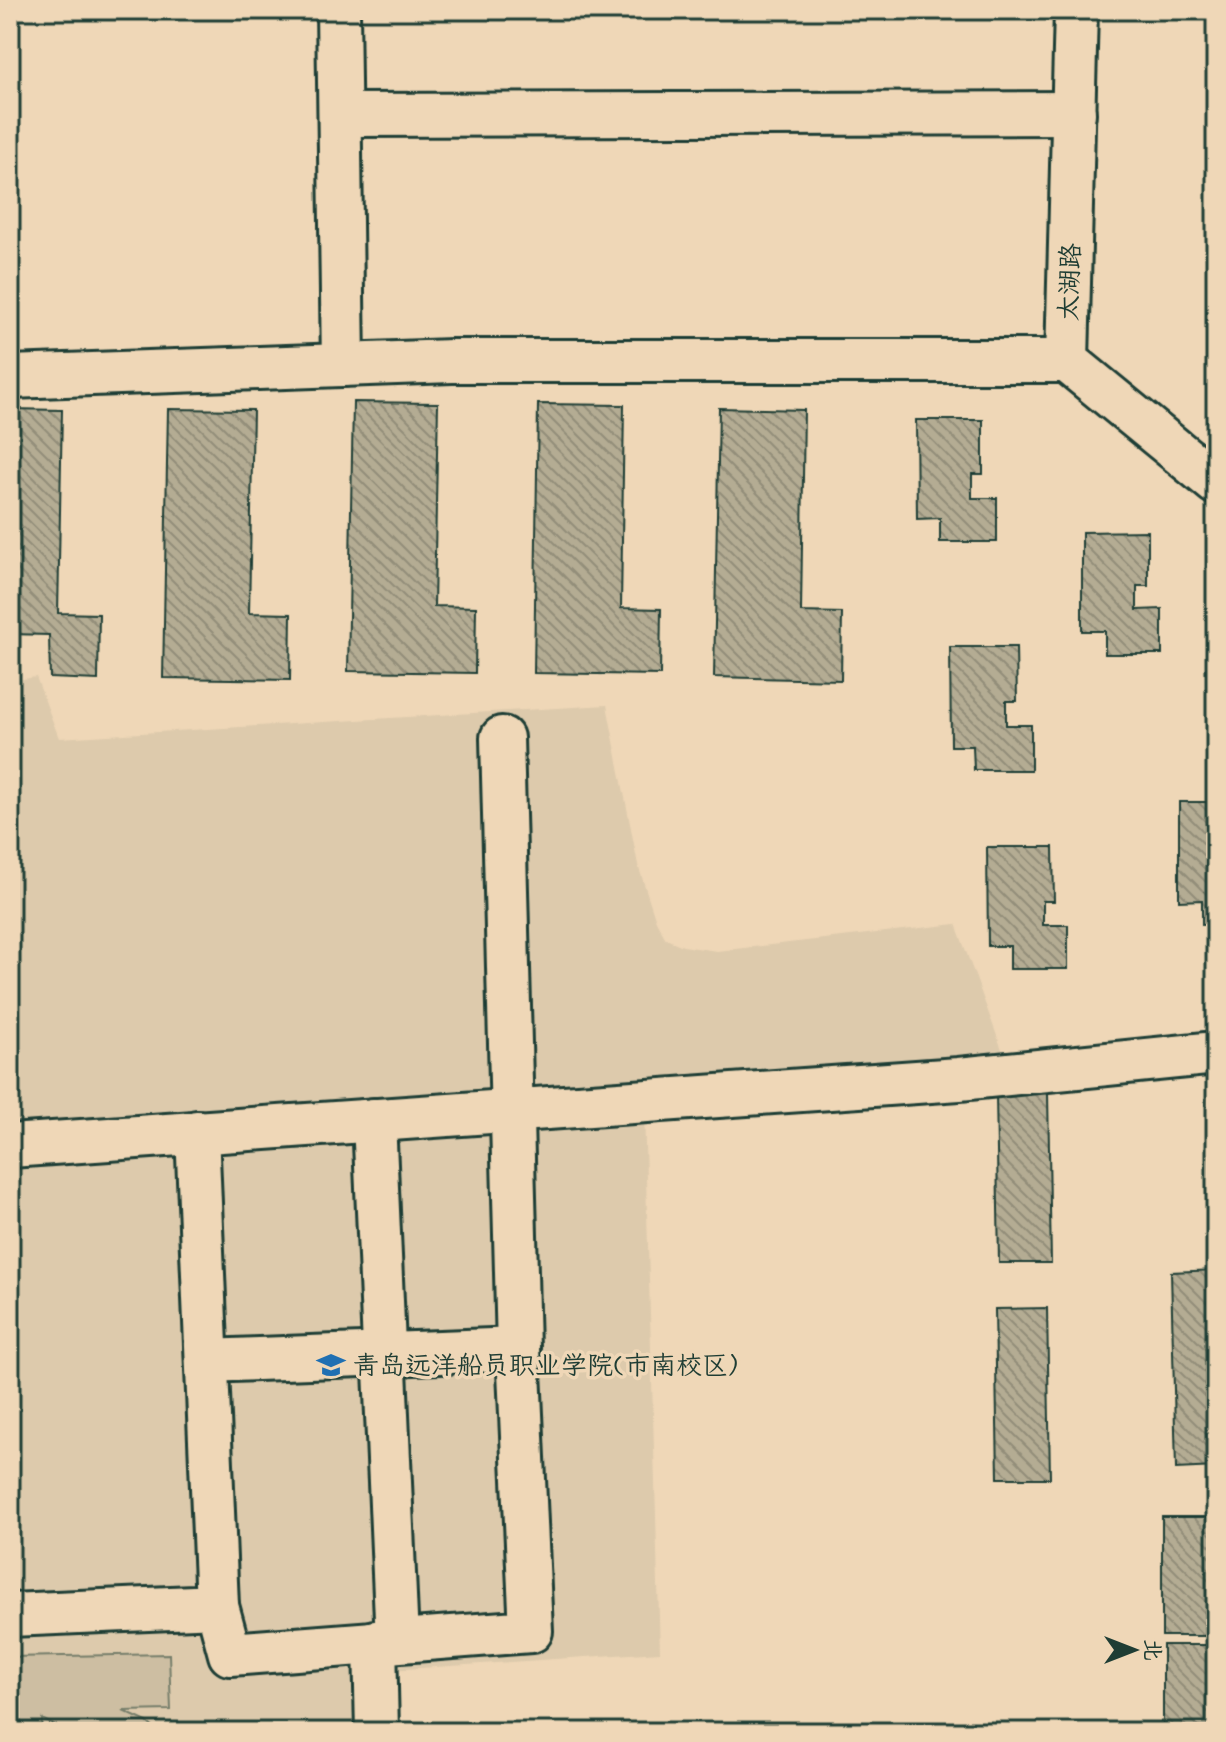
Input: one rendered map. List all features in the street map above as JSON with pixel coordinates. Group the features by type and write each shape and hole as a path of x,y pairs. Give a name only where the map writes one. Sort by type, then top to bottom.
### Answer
{"street":[{"path":"338,10 343,365"},
{"name":"太湖路","path":"1067,361 1076,10"},
{"path":"341,115 1074,113"},
{"path":"10,377 452,361 1067,361 1216,483"},
{"path":"197,1132 217,1606 230,1654 531,1631 518,1349 502,738"},
{"path":"10,1146 959,1079 1216,1053"},
{"path":"374,1120 384,1354 386,1642 377,1732"},
{"path":"207,1361 518,1349"},
{"path":"10,1615 217,1606"}],"shaded area":[{"name":"青岛远洋船员职业学院(市南校区)","path":"36,677 59,738 607,705 638,865 656,921 666,939 683,946 717,951 956,924 1004,1055 643,1077 660,1652 360,1672 362,1732 10,1732 10,681"},
{"path":"169,1654 171,1710 123,1711 147,1722 158,1732 68,1732 42,1719 41,1732 10,1732 10,1657"}],"building":[{"path":"353,402 438,403 434,606 476,607 475,673 348,671"},
{"path":"538,404 624,405 621,608 661,609 660,675 534,673"},
{"path":"719,408 804,410 801,612 842,613 841,680 714,677"},
{"path":"10,409 62,410 58,613 99,614 98,680 50,678 49,635 10,634"},
{"path":"168,409 253,410 249,613 291,614 290,680 163,678"},
{"path":"916,420 983,420 983,474 972,474 972,498 997,498 997,542 940,542 940,518 917,519"},
{"path":"1148,531 1148,586 1137,586 1137,610 1162,609 1162,654 1105,654 1105,631 1082,631 1082,532"},
{"path":"950,647 1016,647 1017,701 1006,701 1006,725 1031,725 1031,770 974,770 973,746 951,746"},
{"path":"1179,802 1216,802 1216,924 1202,925 1202,900 1179,901"},
{"path":"987,847 1053,847 1054,901 1043,901 1043,925 1068,925 1068,969 1010,969 1010,946 988,946"},
{"path":"1216,1060 1216,1257 1212,1258 1208,1061"},
{"path":"1048,1093 1051,1263 999,1263 996,1094"},
{"path":"1216,1270 1216,1467 1176,1469 1171,1272"},
{"path":"1047,1308 1050,1478 998,1478 995,1309"},
{"path":"1162,1517 1216,1517 1216,1636 1162,1636"},
{"path":"1163,1645 1216,1645 1216,1732 1163,1732"}],"place":[{"name":"青岛远洋船员职业学院(市南校区)","path":"331,1365"}]}
